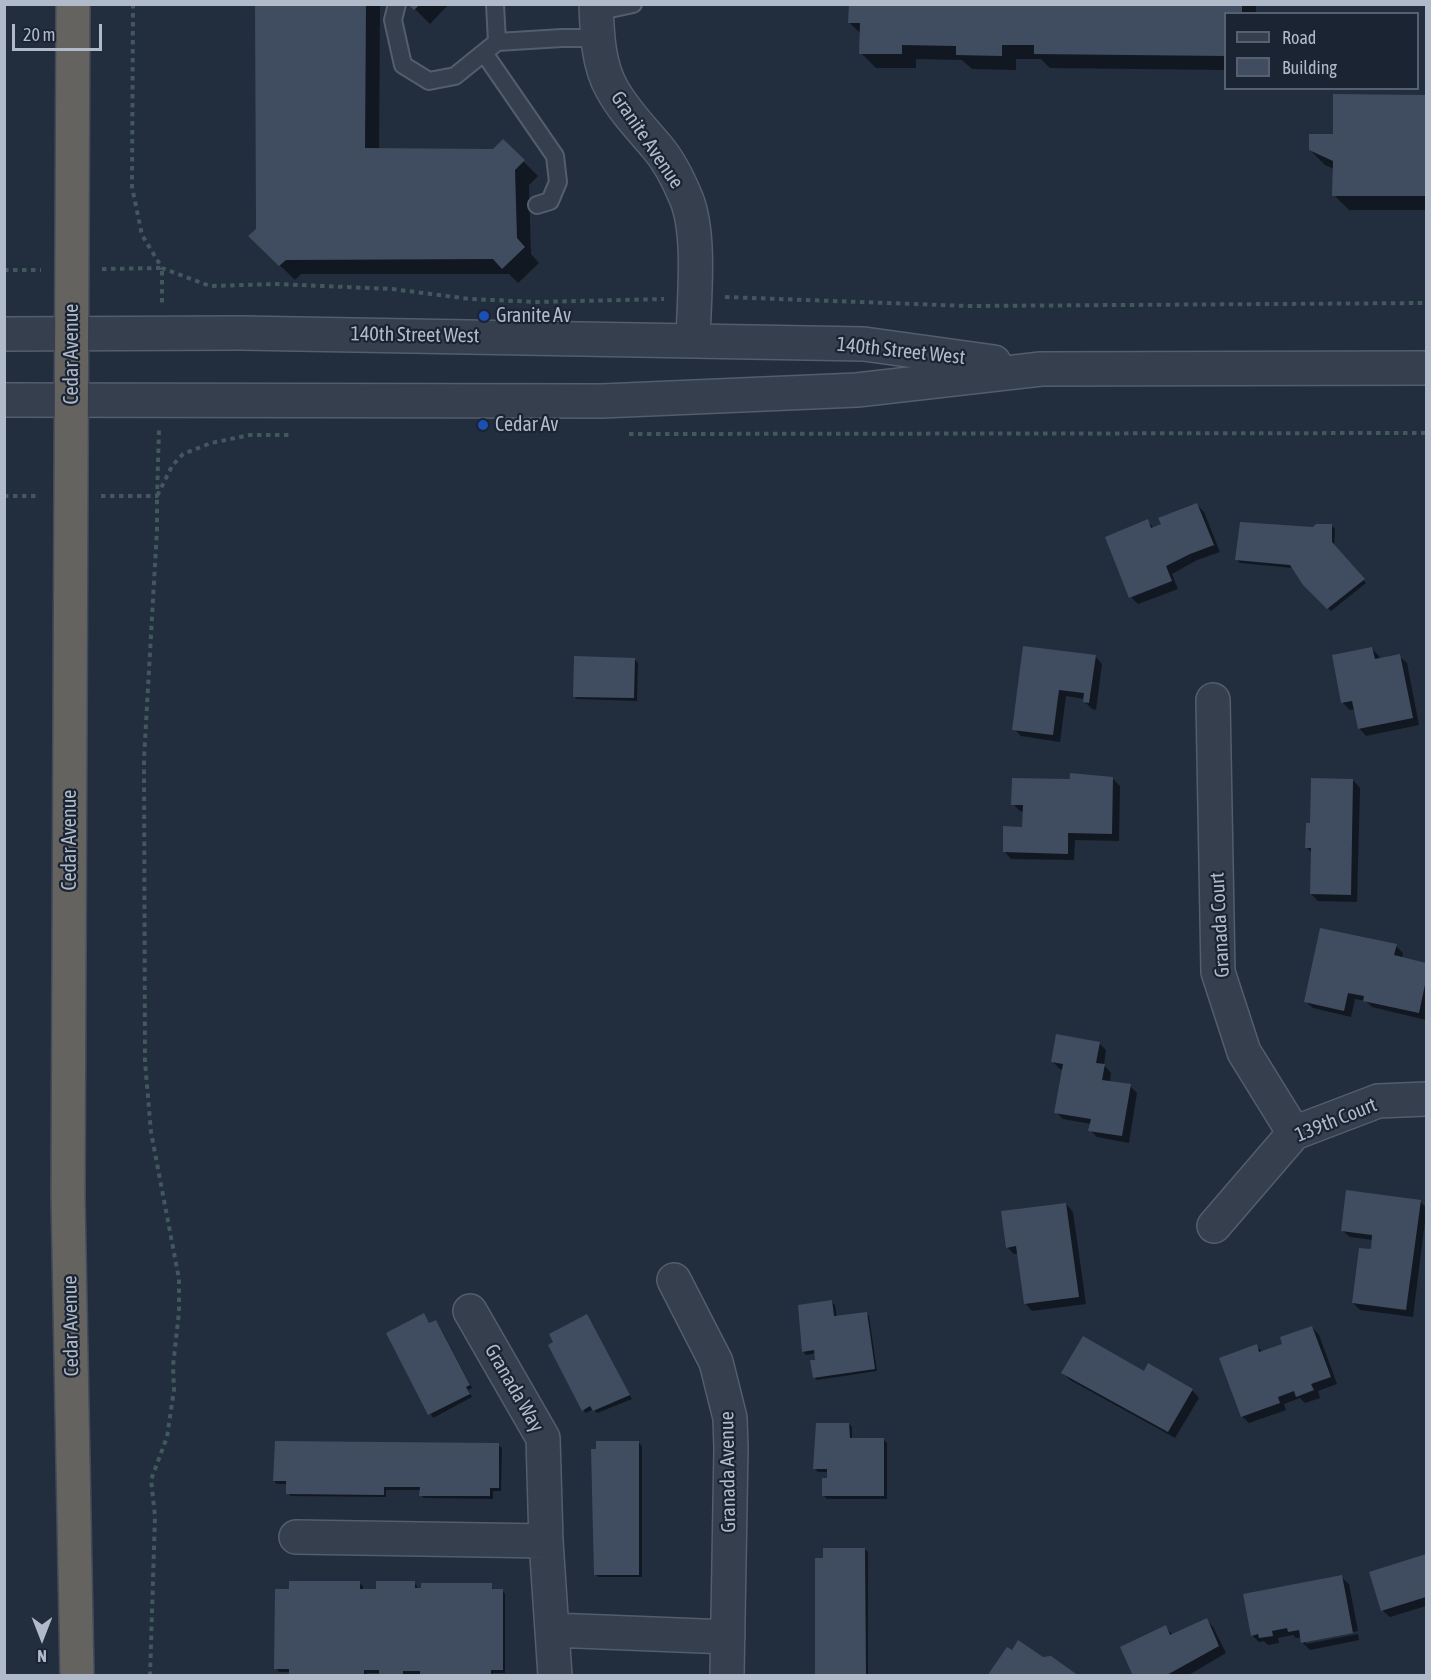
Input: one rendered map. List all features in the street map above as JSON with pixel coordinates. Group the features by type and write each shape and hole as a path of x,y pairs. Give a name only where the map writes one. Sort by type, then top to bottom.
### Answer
{"highway":[{"name":"Cedar Avenue","path":"73,4 68,1197 77,1676"}],"street":[{"name":"Granite Avenue","path":"596,18 610,87 632,119 657,146 687,198 695,237 693,339"},
{"name":"140th Street West","path":"4,334 241,333 693,339 864,344 1041,369"},
{"name":"140th Street West","path":"4,400 602,401 857,390 1041,369 1426,368"},
{"name":"Granada Court","path":"1213,700 1218,972 1244,1052 1294,1133"},
{"name":"139th Court","path":"1214,1226 1294,1133 1378,1101 1426,1099"},
{"name":"Granada Avenue","path":"674,1280 716,1362 730,1418 727,1676"},
{"name":"Granada Way","path":"470,1311 543,1438 546,1541 555,1676"},
{"path":"296,1537 546,1541"},
{"path":"553,1630 728,1637"}],"lane":[{"path":"397,4 393,20 403,65 429,81 455,76 490,48 562,38 596,18 633,4"},
{"path":"495,4 490,48 555,156 558,182 550,201 537,205"}],"path":[{"path":"133,4 132,187 142,235 162,268 210,286 276,284 371,288 470,299 537,302 694,297 968,306 1426,303"},
{"path":"626,434 1426,433"},
{"path":"150,1676 155,1516 151,1480 167,1437 174,1390 173,1366 179,1312 179,1279 151,1132 145,1062 144,759 158,496 172,466 183,454 211,443 250,435 298,435"}],"building":[{"path":"255,4 366,4 365,148 493,149 503,139 525,160 515,170 517,238 525,247 502,269 493,259 286,260 279,266 248,236 256,229"},
{"path":"408,4 420,4 414,10"},
{"path":"849,4 1242,4 1242,12 1224,12 1224,56 1034,54 1034,45 1002,45 1002,56 956,55 956,46 902,45 902,54 859,54 860,23 848,23"},
{"path":"1333,94 1426,95 1426,196 1332,196 1333,161 1309,150 1309,134 1333,134"},
{"path":"1197,503 1214,545 1166,566 1172,581 1129,598 1105,537 1148,519 1151,528 1161,524 1158,518"},
{"path":"1240,522 1313,527 1316,524 1332,524 1332,542 1365,579 1327,609 1303,585 1290,565 1235,560"},
{"path":"1023,646 1096,655 1089,703 1083,702 1084,693 1059,690 1053,735 1012,730"},
{"path":"1372,647 1375,659 1400,654 1413,718 1358,729 1352,701 1341,703 1332,655"},
{"path":"574,656 635,658 634,698 573,697"},
{"path":"1070,773 1113,777 1112,834 1068,833 1068,854 1003,852 1003,826 1022,827 1023,805 1011,805 1012,778 1070,779"},
{"path":"1311,778 1353,779 1351,895 1310,894 1311,848 1305,848 1306,823 1310,823"},
{"path":"1320,928 1397,944 1394,955 1426,963 1426,980 1419,1013 1363,1001 1364,996 1348,993 1344,1011 1304,1002"},
{"path":"1056,1034 1100,1042 1096,1063 1105,1064 1102,1080 1131,1084 1122,1136 1088,1131 1091,1119 1054,1113 1063,1064 1051,1062"},
{"path":"1346,1190 1421,1200 1406,1310 1352,1303 1359,1248 1371,1249 1372,1235 1341,1231"},
{"path":"1066,1203 1079,1297 1024,1304 1016,1246 1006,1248 1001,1211"},
{"path":"832,1300 834,1316 867,1312 875,1369 813,1378 810,1360 815,1360 814,1350 802,1352 798,1305"},
{"path":"424,1313 429,1323 436,1320 470,1385 466,1387 470,1394 428,1415 386,1333"},
{"path":"587,1314 630,1395 593,1411 590,1406 582,1411 548,1345 553,1342 549,1334"},
{"path":"1312,1326 1331,1377 1311,1384 1314,1390 1296,1397 1294,1391 1278,1397 1280,1403 1241,1417 1219,1358 1257,1344 1259,1352 1282,1344 1280,1337"},
{"path":"1083,1336 1144,1371 1148,1363 1193,1389 1168,1432 1061,1373"},
{"path":"816,1423 849,1423 850,1438 884,1438 884,1496 822,1496 822,1478 827,1478 827,1469 813,1469"},
{"path":"275,1441 499,1443 499,1488 490,1488 490,1496 419,1496 420,1487 384,1487 384,1495 286,1494 286,1481 273,1481"},
{"path":"596,1441 639,1441 639,1575 594,1575 591,1449 596,1449"},
{"path":"823,1548 865,1548 866,1676 815,1676 815,1558 823,1558"},
{"path":"1426,1554 1426,1597 1381,1611 1369,1572"},
{"path":"1342,1575 1353,1633 1301,1643 1299,1630 1288,1632 1287,1628 1272,1631 1273,1636 1259,1638 1258,1634 1251,1636 1243,1594"},
{"path":"289,1581 360,1581 360,1589 376,1589 376,1581 415,1581 415,1588 421,1588 421,1583 492,1583 492,1589 503,1589 503,1670 491,1670 491,1676 420,1676 420,1671 403,1671 403,1676 379,1676 379,1670 364,1670 364,1676 289,1676 289,1669 274,1669 275,1589 289,1589"},
{"path":"1207,1618 1219,1646 1165,1676 1133,1676 1120,1647 1166,1625 1170,1635"},
{"path":"1018,1640 1043,1657 1051,1656 1079,1676 987,1676 1007,1647 1012,1650"}],"place":[{"name":"Granite Av","path":"484,316"},
{"name":"Cedar Av","path":"483,425"}]}
